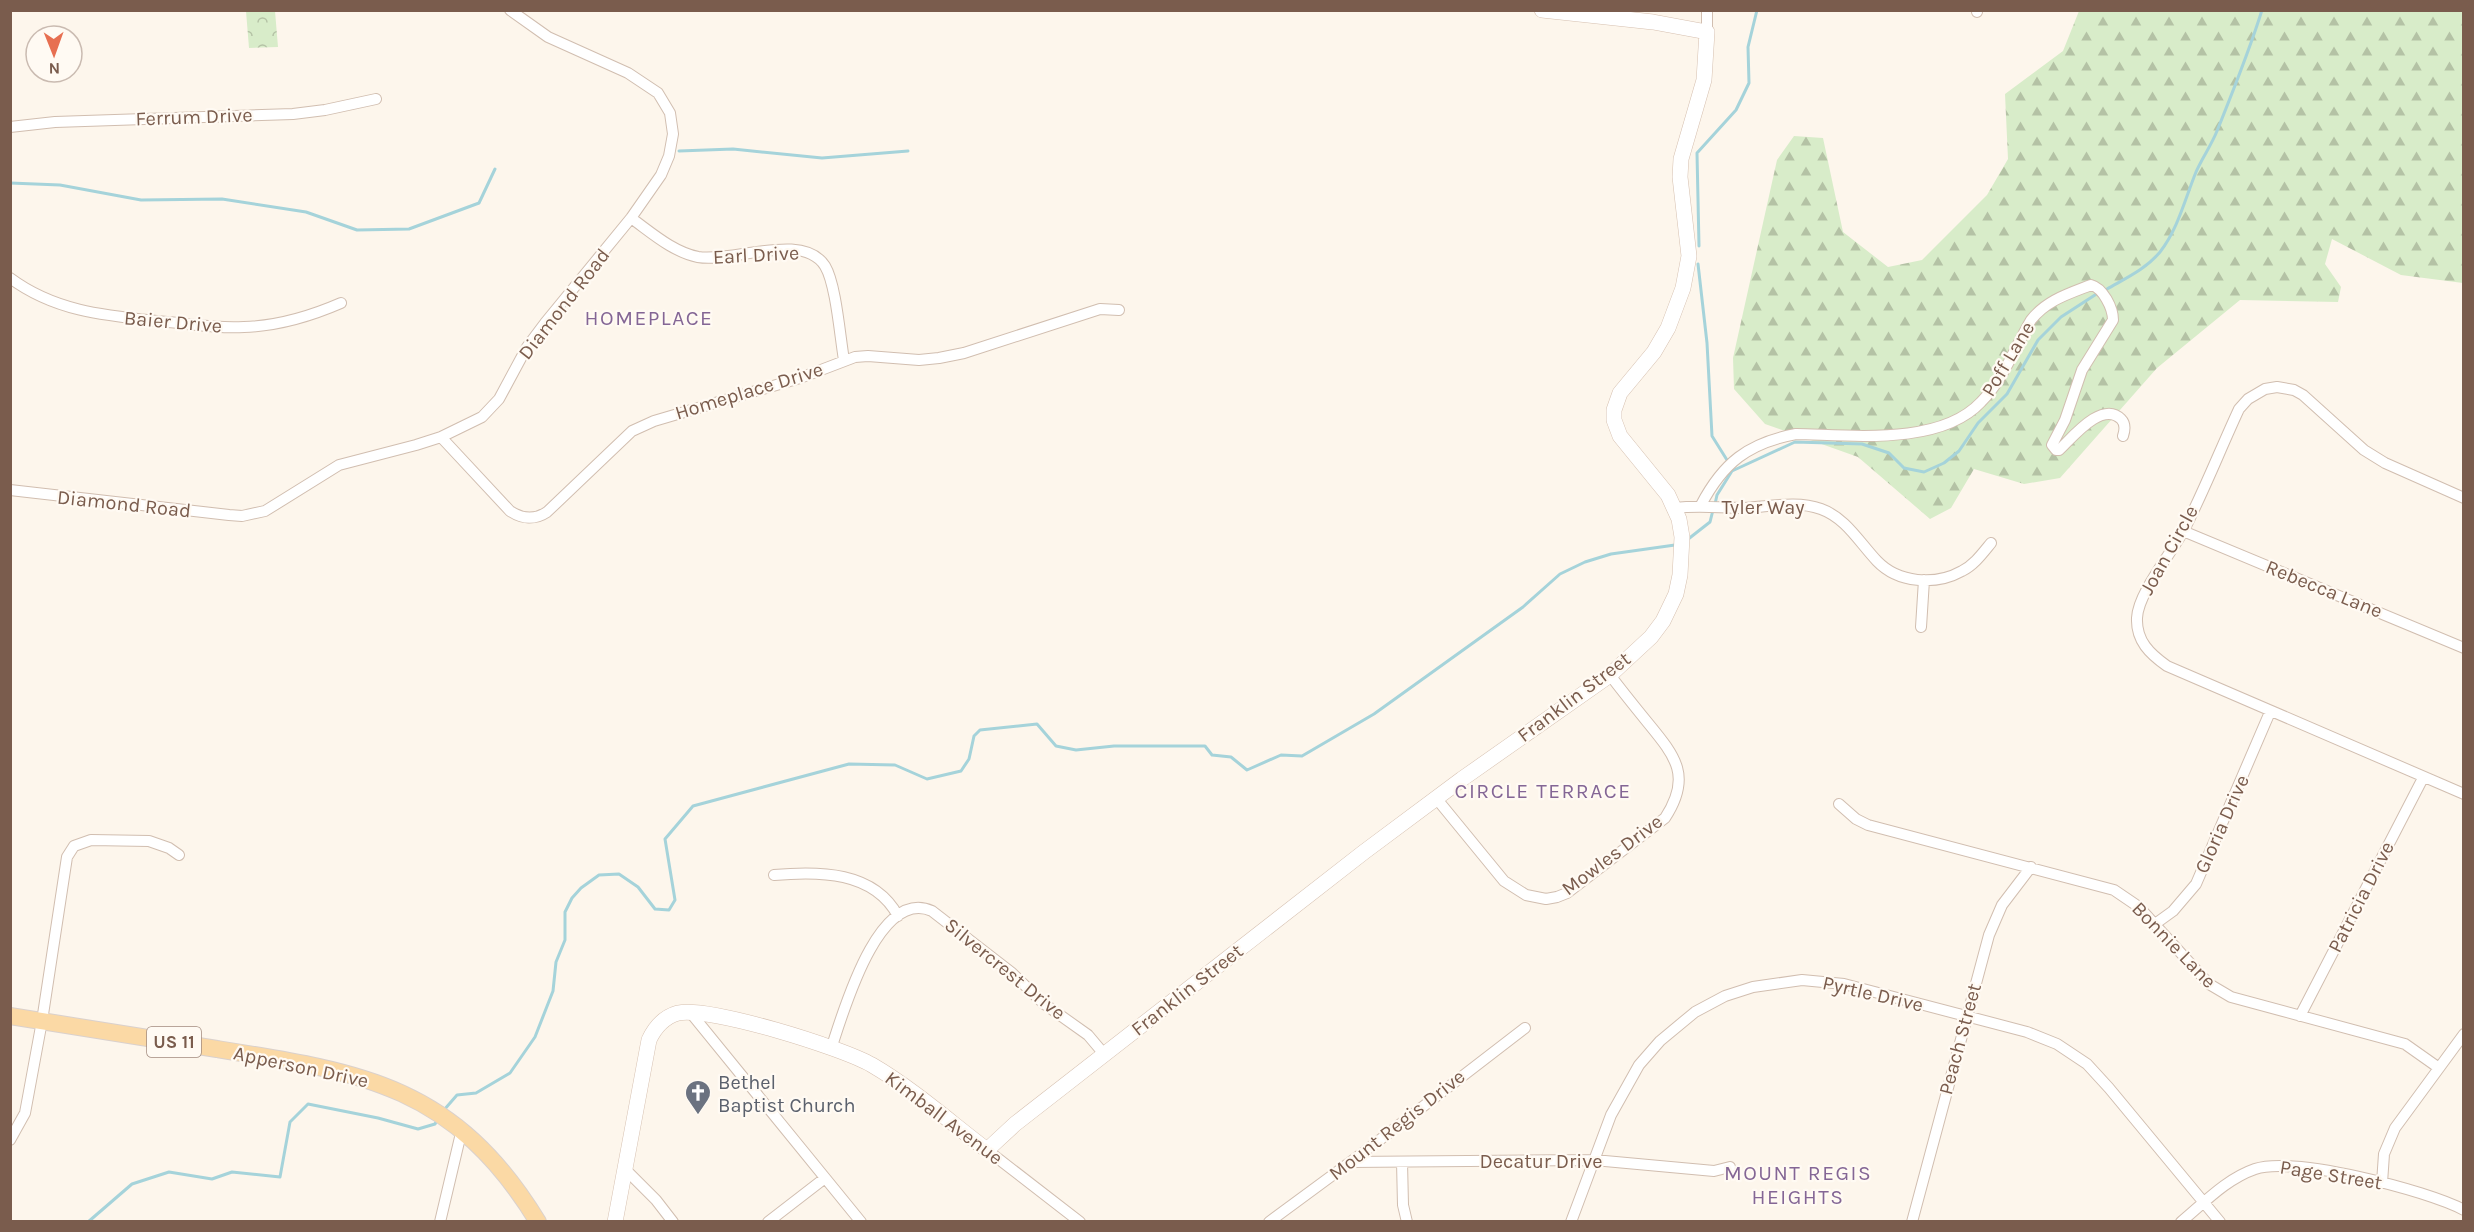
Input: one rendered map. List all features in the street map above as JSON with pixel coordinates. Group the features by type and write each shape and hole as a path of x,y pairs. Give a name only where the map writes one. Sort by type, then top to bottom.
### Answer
{"main road":[{"name":"Apperson Drive","path":"10,1016 338,1070 398,1091 448,1120 490,1156 508,1177 538,1221"}],"street":[{"name":"Diamond Road","path":"10,490 242,516 255,514 275,506 327,471 344,463 416,446 441,437 471,424 491,409 527,347 631,218 661,175 671,148 673,124 665,102 649,85 628,73 563,46 510,10"},
{"path":"1542,10 1653,22 1707,32"},
{"name":"Franklin Street","path":"987,1150 1014,1124 1436,798 1610,675 1651,637 1663,621 1676,594 1682,556 1682,537 1676,508 1659,483 1620,436 1614,420 1614,410 1620,393 1654,352 1671,320 1683,288 1689,256 1680,177 1681,159 1704,80 1707,10"},
{"name":"Ferrum Drive","path":"10,127 55,122 292,114 325,110 376,99"},
{"name":"Earl Drive","path":"631,218 677,250 701,258 791,249 817,256 828,271 844,360"},
{"name":"Baier Drive","path":"10,278 42,298 77,310 223,327 265,325 304,316 342,303"},
{"name":"Poff Lane","path":"1705,505 1712,484 1731,462 1759,446 1783,437 1796,434 1875,436 1899,434 1944,425 1960,418 1974,410 1994,388 2025,330 2039,310 2057,298 2091,285 2100,289 2112,311 2113,320 2082,370 2065,420 2052,445 2059,450 2090,420 2106,414 2115,415 2123,422 2125,427 2123,436"},
{"name":"Homeplace Drive","path":"441,437 510,511 517,516 533,518 548,512 611,450 644,425 800,378 844,360 868,356 898,359 939,358 964,353 1100,309 1119,310"},
{"name":"Joan Circle","path":"2462,494 2385,464 2357,444 2303,395 2287,388 2277,387 2258,392 2239,410 2184,531 2142,598 2137,619 2140,638 2146,649 2167,666 2463,794"},
{"name":"Tyler Way","path":"1676,508 1705,505 1722,507 1808,505 1824,510 1839,519 1879,563 1892,573 1907,579 1946,578 1976,561 1991,543"},
{"name":"Rebecca Lane","path":"2184,531 2463,648"},
{"path":"1921,627 1924,580"},
{"name":"Mowles Drive","path":"1436,798 1504,881 1516,891 1535,898 1567,893 1665,818 1679,785 1679,772 1672,752 1610,675"},
{"name":"Gloria Drive","path":"2155,924 2173,911 2196,884 2270,712"},
{"name":"Patricia Drive","path":"2300,1016 2423,778"},
{"name":"Bonnie Lane","path":"1839,804 1856,819 1868,825 2115,890 2139,907 2209,984 2219,991 2231,997 2398,1041 2419,1052 2439,1068"},
{"path":"10,1140 25,1113 70,851 86,840 149,841 169,848 179,855"},
{"name":"Peach Street","path":"1912,1221 1994,921 2015,885 2031,867"},
{"path":"774,875 819,873 855,880 867,884 885,896 898,916 866,956 831,1049"},
{"name":"Silvercrest Drive","path":"898,916 914,908 932,911 1012,973 1043,1003 1088,1035 1104,1054"},
{"name":"Pyrtle Drive","path":"1571,1221 1611,1115 1624,1089 1646,1056 1679,1024 1695,1012 1743,989 1773,983 1824,981 1844,984 1967,1016 2040,1036 2057,1044 2087,1064 2220,1221"},
{"path":"615,1221 649,1040 653,1031 666,1018 690,1012 861,1221"},
{"name":"Kimball Avenue","path":"690,1012 724,1017 855,1057 892,1078 1080,1221"},
{"name":"Mount Regis Drive","path":"1269,1221 1351,1162 1526,1028"},
{"path":"2382,1183 2384,1154 2395,1128 2463,1034"},
{"path":"440,1221 448,1120"},
{"name":"Decatur Drive","path":"1351,1162 1594,1160 1714,1172 1730,1167"},
{"path":"1402,1162 1403,1205 1407,1221"},
{"name":"Page Street","path":"2181,1221 2240,1175 2268,1166 2290,1165 2382,1183 2429,1195 2463,1210"},
{"path":"624,1168 673,1221"},
{"path":"768,1221 825,1178"}],"green space":[{"path":"246,11 275,11 278,47 249,48"},
{"path":"2079,11 2463,11 2463,283 2401,275 2332,239 2325,264 2341,287 2338,302 2240,300 2157,368 2060,478 2024,484 1974,469 1951,508 1930,519 1858,457 1765,424 1734,389 1733,358 1777,160 1794,136 1823,138 1843,232 1888,267 1922,260 1987,195 2008,159 2005,94 2063,51"}],"waterway":[{"path":"1699,246 1697,153 1736,110 1749,83 1748,47 1757,10"},
{"path":"2107,289 2148,263 2160,252 2172,234 2196,172 2217,131 2262,10"},
{"path":"679,151 733,149 822,158 908,151"},
{"path":"10,183 60,185 141,200 222,199 306,212 357,230 409,229 479,203 495,169"},
{"path":"1698,264 1707,343 1712,436 1727,460"},
{"path":"1715,504 1717,495 1732,471 1795,442 1862,444 1889,453 1904,468 1924,472 1944,463 1959,451 1978,423 2007,394 2038,340 2061,317 2098,293"},
{"path":"1687,540 1710,522 1713,510"},
{"path":"444,1110 457,1095 476,1093 510,1073 535,1037 553,991 556,962 565,940 565,912 572,898 581,888 599,875 619,874 638,887 655,909 669,910 675,900 665,839 693,806 849,764 895,765 927,779 961,771 969,759 974,736 980,730 1037,724 1056,746 1076,750 1114,746 1205,746 1212,755 1231,757 1247,770 1281,755 1302,756 1374,714 1523,607 1560,574 1585,562 1611,554 1675,545"},
{"path":"88,1222 132,1184 169,1172 212,1179 232,1172 280,1177 290,1122 308,1104 378,1118 418,1129 435,1124 437,1120"}],"place":[{"name":"Bethel Baptist Church","path":"698,1116"}],"district":[{"name":"HOMEPLACE","path":"649,318"},
{"name":"CIRCLE TERRACE","path":"1543,791"},
{"name":"MOUNT REGIS HEIGHTS","path":"1798,1185"}]}
